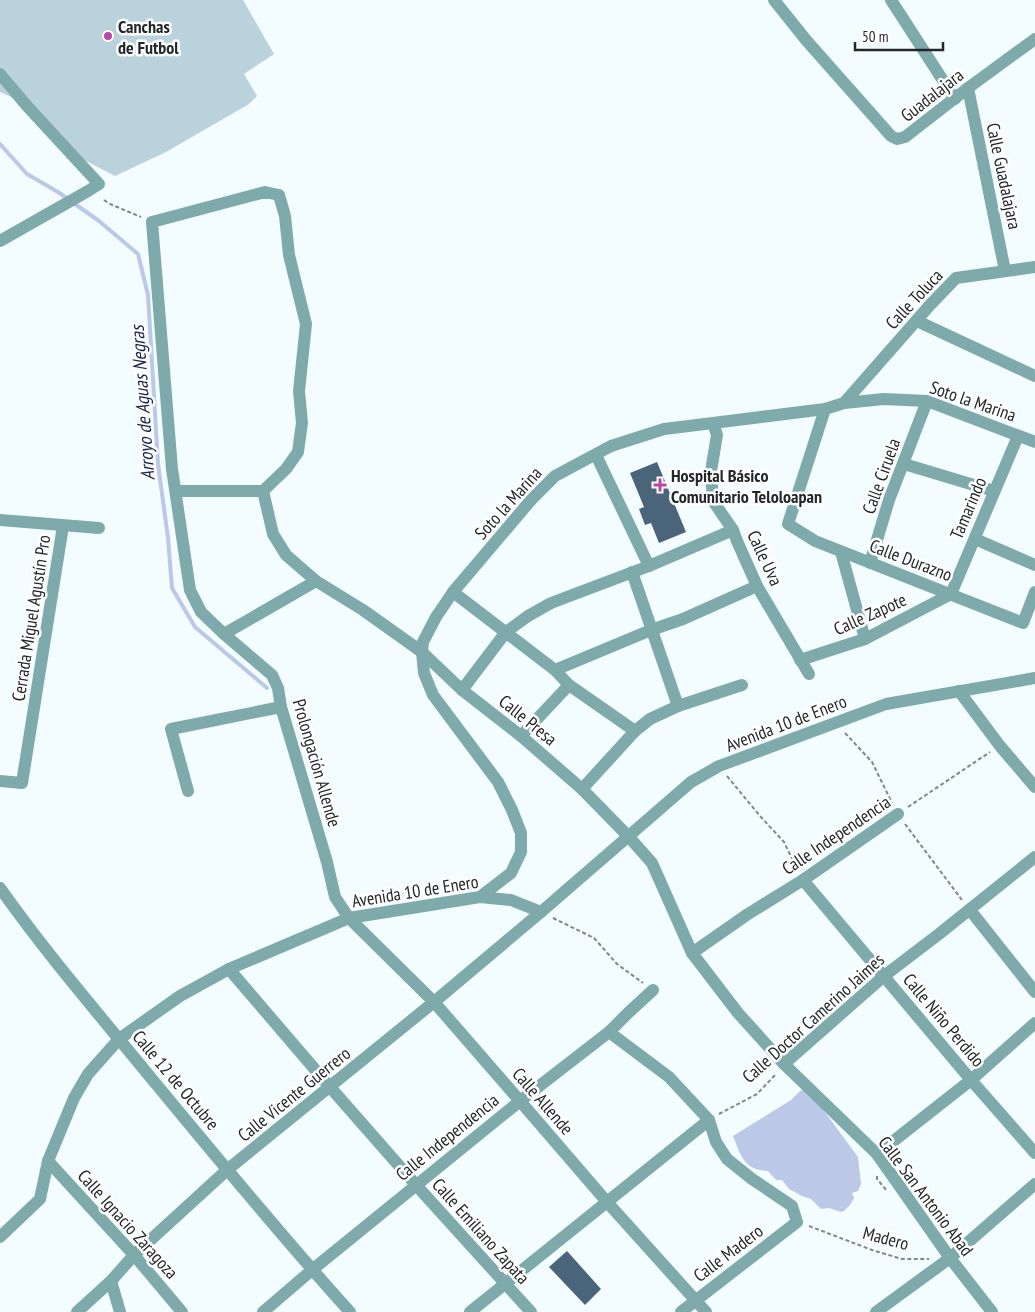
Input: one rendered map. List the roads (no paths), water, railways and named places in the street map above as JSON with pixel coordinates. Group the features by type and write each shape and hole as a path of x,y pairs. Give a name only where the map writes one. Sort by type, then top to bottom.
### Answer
{"street":[{"name":"Guadalajara","path":"774,0 891,136 897,139 905,137 1035,39"},
{"path":"891,0 955,99"},
{"path":"0,74 99,184 0,241"},
{"name":"Calle Guadalajara","path":"968,88 1005,271"},
{"name":"Prolongación Allende","path":"263,491 286,469 298,452 302,423 299,391 306,324 289,256 285,216 280,195 265,192 152,222 172,469 190,590 201,612 272,674 278,688 281,707 327,862 335,897 349,918"},
{"name":"Calle Toluca","path":"844,403 956,278 1035,267"},
{"path":"917,320 1035,376"},
{"name":"Soto la Marina","path":"480,897 511,872 521,852 520,833 512,810 498,782 433,695 424,673 423,642 436,616 453,592 531,500 555,476 596,455 615,450 664,429 825,409 844,403 884,399 927,401 1035,442"},
{"name":"Calle Ciruela","path":"870,563 889,500 927,401"},
{"name":"Calle Durazno","path":"825,409 788,524 815,541 841,552 1023,623 1035,592"},
{"name":"Calle Uva","path":"713,423 717,435 711,471 713,501 733,530 736,541 758,586 809,674"},
{"name":"Tamarindo","path":"951,594 1018,436"},
{"path":"596,455 649,566"},
{"path":"904,464 994,491"},
{"path":"176,491 263,491"},
{"name":"Calle Presa","path":"263,491 273,534 286,554 316,581 363,610 422,652 462,690 521,736 582,789 629,837 652,863 692,953 738,1013"},
{"path":"0,520 99,528"},
{"name":"Cerrada Miguel Agustín Pro","path":"0,781 22,784 64,526"},
{"path":"462,690 506,632 528,616 551,603 649,566 733,530"},
{"path":"975,539 1035,565"},
{"path":"841,552 865,639"},
{"path":"632,572 678,706"},
{"path":"224,634 316,581"},
{"path":"555,670 651,630 683,619 758,586"},
{"path":"453,592 555,670 569,685 635,731"},
{"name":"Calle Zapote","path":"800,660 865,639 951,594"},
{"name":"Avenida 10 de Enero","path":"0,1237 40,1199 48,1160 74,1098 88,1074 119,1039 180,996 229,968 349,918 480,897 511,900 541,912 691,782 719,766 886,704 1035,678"},
{"path":"521,736 569,685"},
{"path":"582,789 635,731 650,719 678,706 742,685"},
{"path":"959,691 1000,746 1035,788"},
{"path":"188,791 171,729 281,707"},
{"name":"Calle Independencia","path":"692,953 898,814"},
{"name":"Calle Doctor Camerino Jaimes","path":"784,1064 884,976 1035,857"},
{"name":"Calle Niño Perdido","path":"802,880 1035,1154"},
{"name":"Calle 12 de Octubre","path":"0,888 28,927 119,1039 312,1270 350,1312"},
{"path":"970,910 1035,992"},
{"name":"Calle Vicente Guerrero","path":"77,1312 111,1281 134,1255 228,1170 541,912"},
{"name":"Calle Allende","path":"349,918 434,1002 607,1202 706,1312"},
{"name":"Calle Emiliano Zapata","path":"229,968 416,1185 531,1312"},
{"name":"Calle Independencia","path":"263,1312 520,1101 610,1032 653,990"},
{"name":"Calle San Antonio Abad","path":"738,1013 784,1064 876,1154 943,1258 992,1312"},
{"path":"876,1154 971,1080 1035,1023"},
{"path":"470,1312 709,1120 669,1077 610,1032"},
{"name":"Calle Madero","path":"681,1312 797,1222 792,1206 752,1179 727,1159 716,1142 709,1120"},
{"name":"Calle Ignacio Zaragoza","path":"48,1160 134,1255 182,1312"},
{"path":"876,1312 1035,1184"},
{"path":"111,1281 120,1312"}],"water":[{"path":"804,1089 822,1108 858,1157 861,1184 858,1191 852,1193 854,1198 850,1205 841,1212 829,1208 821,1209 811,1199 789,1189 782,1180 776,1180 768,1171 748,1165 741,1156 733,1136 791,1100"}],"waterway":[{"name":"Arroyo de Aguas Negras","path":"0,144 27,174 58,192 99,221 138,254 148,295 158,464 168,538 172,588 195,627 267,688"}],"place":[{"name":"Canchas de Futbol","path":"108,36"},
{"name":"Hospital Básico Comunitario Teloloapan","path":"660,485"}]}
